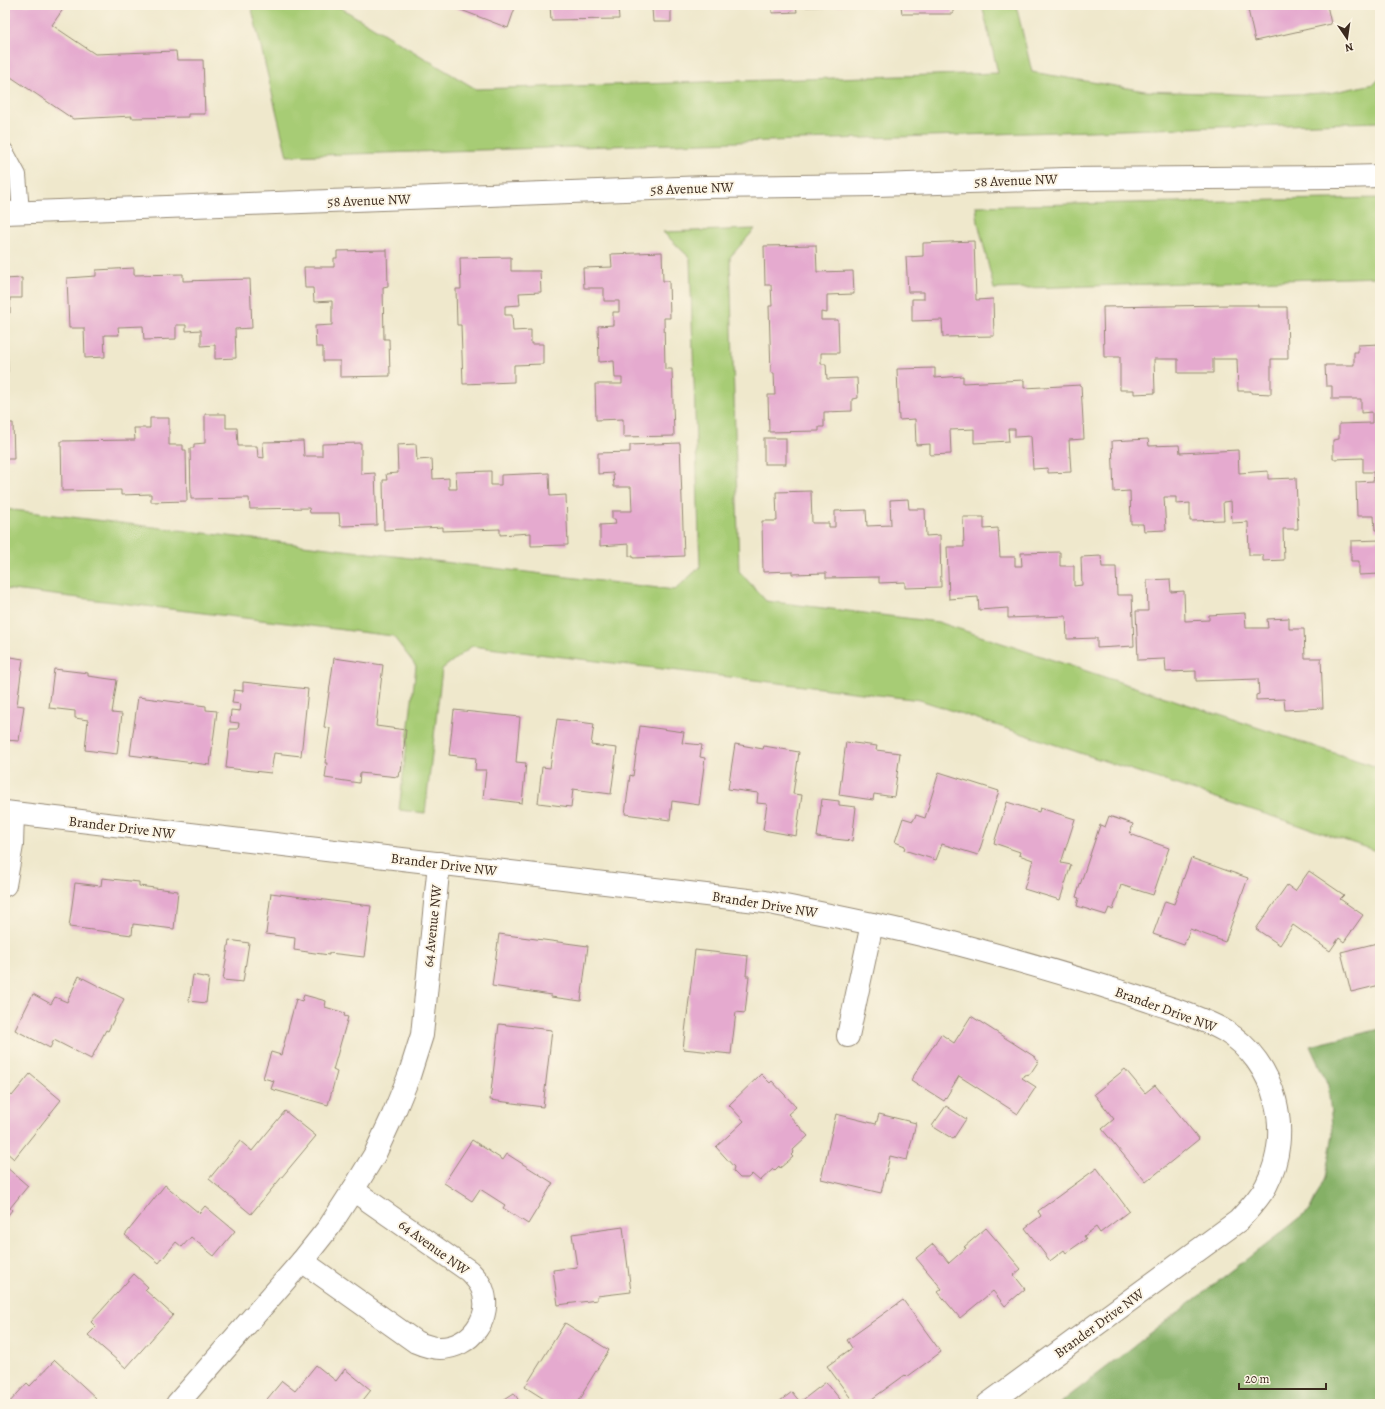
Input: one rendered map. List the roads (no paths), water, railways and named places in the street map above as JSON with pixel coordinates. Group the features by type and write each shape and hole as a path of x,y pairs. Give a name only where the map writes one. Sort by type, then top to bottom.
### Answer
{"street":[{"name":"58 Avenue NW","path":"13,212 706,187 869,185 1066,179 1380,176"},
{"name":"Brander Drive NW","path":"5,885 12,845 9,813 765,902 872,924 957,944 1041,967 1207,1021 1225,1031 1256,1059 1267,1077 1274,1097 1279,1119 1279,1142 1275,1164 1266,1186 1254,1205 1238,1221 1226,1230 988,1404"},
{"name":"64 Avenue NW","path":"177,1404 302,1261 329,1227 375,1154 409,1076 422,1035 439,863"},
{"path":"848,1036 872,924"},
{"name":"64 Avenue NW","path":"302,1261 416,1342 427,1346 440,1348 462,1342 471,1336 482,1323 485,1311 485,1299 479,1284 469,1271 353,1190"}],"lane":[{"path":"5,152 18,175 13,212"}]}
